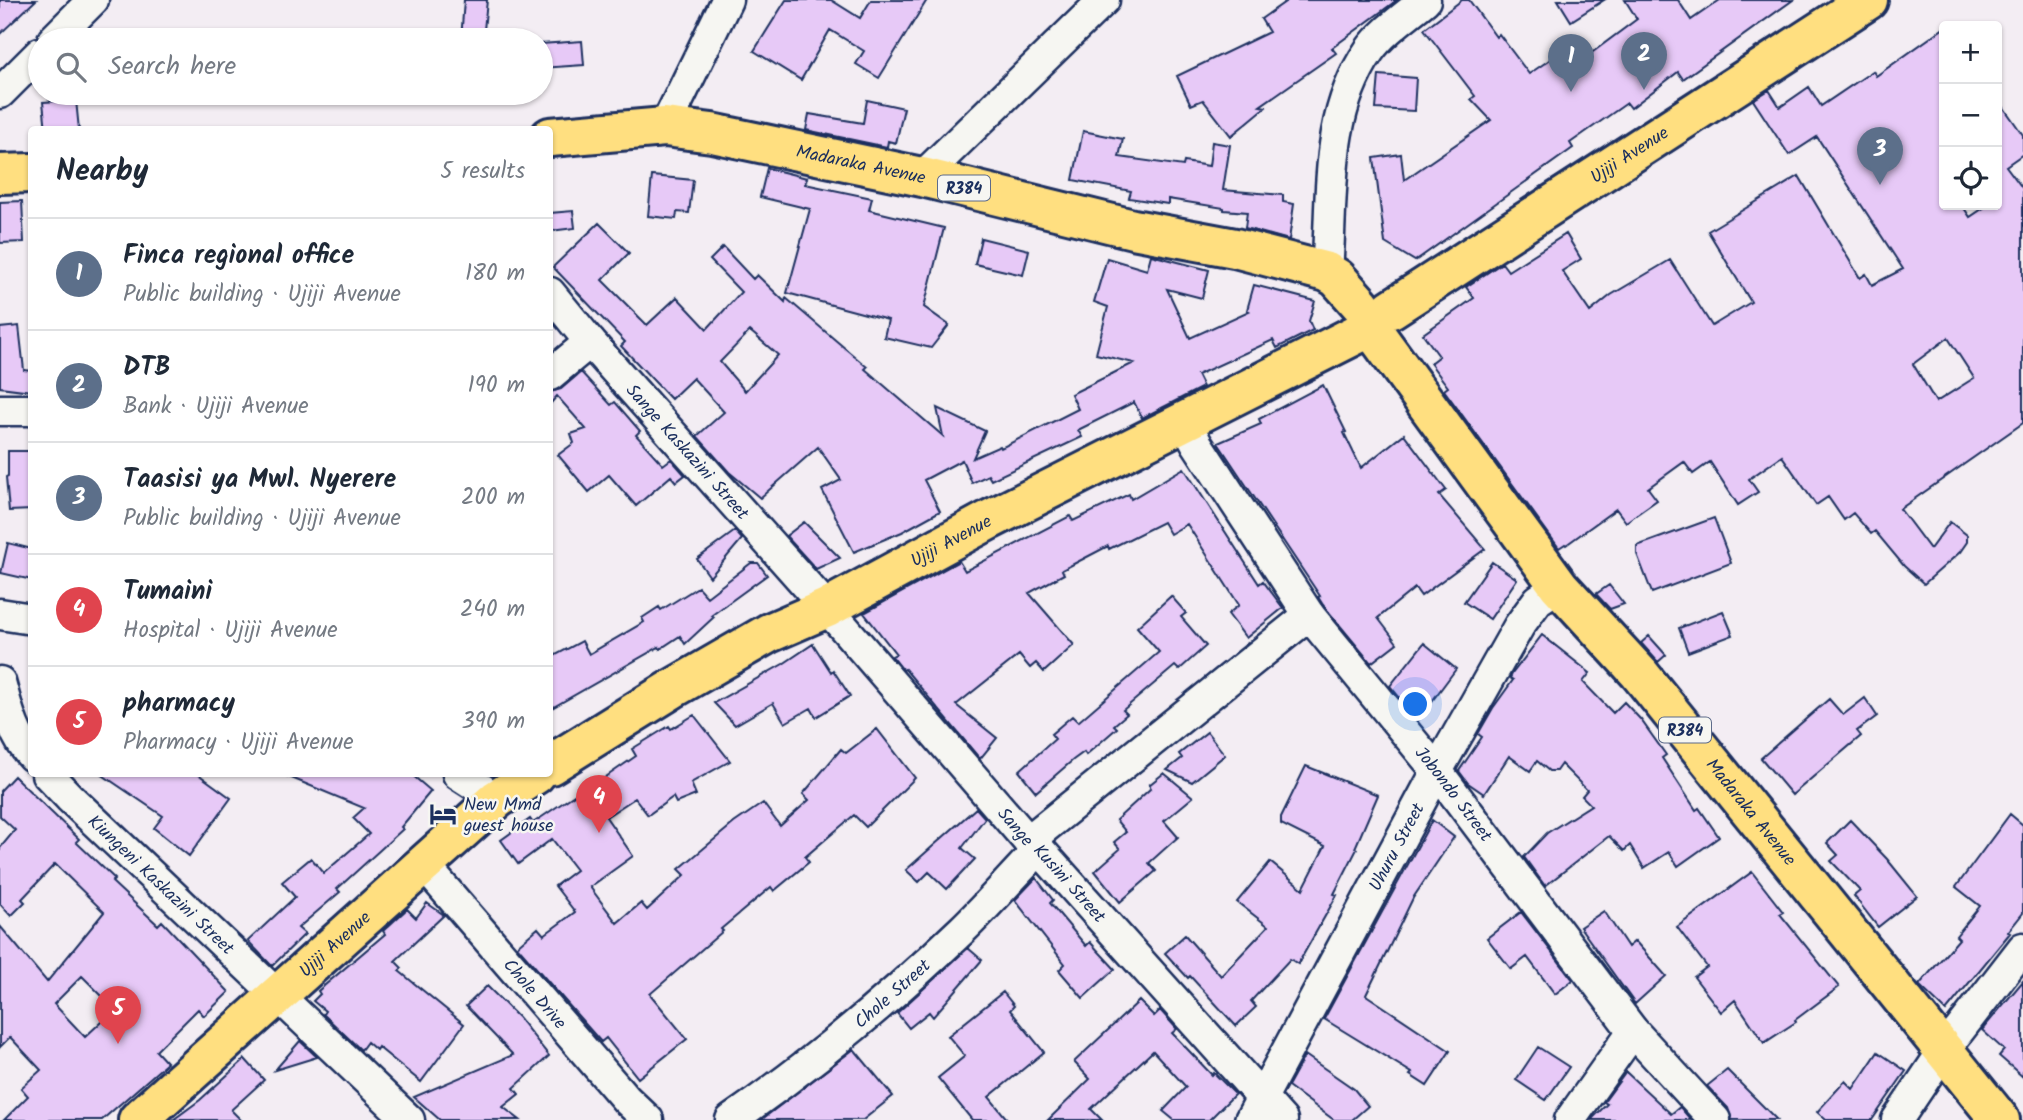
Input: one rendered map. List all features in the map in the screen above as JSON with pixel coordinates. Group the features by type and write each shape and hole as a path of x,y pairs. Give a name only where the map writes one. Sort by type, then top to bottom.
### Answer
{"main road":[{"name":"Ujiji Avenue","path":"553,763 769,633 827,608 989,520 1372,321 1868,0"},
{"name":"Madaraka Avenue","path":"553,137 666,127 712,133 922,177 1133,229 1236,248 1327,272 1337,278 1372,321 1559,586 1639,673 2000,1120"},
{"path":"0,174 28,173"},
{"name":"Ujiji Avenue","path":"138,1120 497,799 531,777"}],"street":[{"path":"65,28 93,0"},
{"path":"666,127 727,0"},
{"path":"922,177 1104,0"},
{"path":"1327,272 1331,220 1330,176 1338,122 1350,85 1371,49 1425,0"},
{"path":"0,93 28,65"},
{"name":"Sange Kaskazini Street","path":"553,297 590,342 827,608"},
{"path":"553,373 590,342"},
{"path":"0,410 28,410"},
{"name":"Jobondo Street","path":"1185,420 1197,444 1309,615 1437,771 1633,1031 1715,1120"},
{"name":"Uhuru Street","path":"1265,1113 1271,1078 1437,771 1519,626 1538,600 1559,586"},
{"name":"Sange Kusini Street","path":"827,608 1265,1113"},
{"path":"0,614 28,618"},
{"name":"Chole Street","path":"731,1120 769,1094 872,1010 962,930 1034,845 1309,615"},
{"path":"0,682 9,716 28,752"},
{"name":"Kiungeni Kaskazini Street","path":"50,777 409,1120"},
{"path":"463,777 497,799"},
{"name":"Chole Drive","path":"424,865 648,1120"},
{"path":"1897,1120 1944,1050 2023,948"},
{"path":"1570,1120 1633,1031"}],"building":[{"path":"0,0 36,0 0,34"},
{"path":"464,0 487,0 484,28 462,28"},
{"path":"786,0 831,0 860,18 871,0 927,0 879,78 856,64 864,51 830,30 801,80 754,51"},
{"path":"1288,0 1397,0 1332,48 1336,53 1260,106 1266,107 1231,136 1203,100 1191,105 1177,76 1269,32 1261,19"},
{"path":"1462,0 1469,0 1496,37 1499,34 1529,74 1574,39 1586,57 1637,19 1625,0 1678,0 1691,20 1720,0 1793,0 1683,79 1678,72 1631,108 1627,103 1570,143 1573,148 1415,261 1385,243 1374,158 1401,154 1404,180 1491,120 1471,99 1475,96 1424,29"},
{"path":"1558,0 1604,0 1571,21"},
{"path":"1939,32 1939,210 1965,210 1970,217 1980,210 2002,210 2002,105 2023,135 2023,154 2006,166 2023,189 2023,423 1900,509 1930,549 1950,522 1967,535 1967,542 1960,552 1924,584 1904,566 1875,531 1871,534 1853,513 1844,520 1828,497 1816,505 1782,456 1749,479 1758,492 1738,505 1710,462 1693,474 1684,462 1648,488 1657,500 1626,522 1616,509 1559,548 1444,390 1448,387 1430,363 1439,356 1423,334 1474,298 1466,287 1502,263 1508,271 1566,234 1581,259 1562,271 1590,312 1611,295 1670,260 1712,326 1751,302 1708,231 1799,176 1860,278 1866,274 1872,285 1903,269 1817,137 1789,155 1753,100 1769,90 1780,107 1809,87 1821,106 1873,71 1876,76","holes":["1948,338 1974,378 1936,402 1913,364"]},
{"path":"582,41 584,65 553,67 553,43"},
{"path":"1379,75 1416,78 1414,111 1376,109"},
{"path":"867,100 904,108 896,143 888,141 887,147 806,130 809,114 863,123"},
{"path":"43,105 76,105 79,126 46,126"},
{"path":"1083,131 1123,139 1119,157 1183,166 1184,162 1209,166 1212,142 1230,145 1223,190 1283,195 1283,202 1294,204 1289,240 1245,228 1247,212 1168,199 1168,204 1129,198 1131,191 1073,180"},
{"path":"767,168 807,178 805,184 872,198 869,210 944,228 924,307 949,325 931,348 884,337 888,320 787,293 810,209 760,197"},
{"path":"652,176 693,180 689,213 677,212 676,219 648,216"},
{"path":"22,201 24,242 0,243 0,202"},
{"path":"573,211 575,228 553,231 553,213"},
{"path":"599,223 629,253 602,280 647,325 677,297 707,329 741,292 710,260 723,247 753,279 757,275 785,302 786,298 943,436 937,408 985,431 973,458 1000,446 1001,448 1078,409 1071,394 1134,363 1096,354 1108,307 1094,302 1107,258 1147,270 1151,255 1209,270 1202,298 1167,289 1190,338 1249,311 1247,310 1254,285 1315,301 1309,321 1313,330 1277,348 1273,340 1197,375 1203,387 1142,418 1134,402 1078,430 1082,437 991,480 988,475 972,483 962,460 924,480 940,511 902,532 854,552 822,490 841,480 818,447 760,498 729,472 697,436 724,412 693,378 671,399 621,346 625,342 553,267","holes":["750,331 778,355 745,391 720,362"]},
{"path":"981,238 1029,250 1023,275 975,264"},
{"path":"19,326 24,370 28,370 28,390 0,387 0,328"},
{"path":"581,372 611,405 615,402 640,431 636,435 663,465 671,459 685,475 676,482 671,476 636,506 609,475 589,492 558,455 574,443 571,434 586,429 557,396 553,401 553,391 561,389"},
{"path":"1323,385 1361,468 1404,434 1446,490 1439,495 1485,549 1421,596 1415,588 1378,618 1397,643 1371,663 1323,605 1318,597 1320,596 1218,443 1261,424 1259,419"},
{"path":"8,451 28,451 28,510 9,511"},
{"path":"1184,468 1259,584 1263,581 1283,608 1246,638 1228,614 1239,605 1187,524 1170,534 1163,522 1109,549 1108,546 1062,570 1064,574 1029,593 1074,645 1044,672 1036,663 1030,668 1019,655 956,705 997,738 980,759 905,669 903,670 892,656 896,654 864,613 959,561 965,571 1070,516 1073,521 1129,494 1131,499"},
{"path":"1714,518 1731,563 1652,593 1637,554 1637,546"},
{"path":"804,522 840,558 816,569 786,536"},
{"path":"735,531 742,539 710,577 697,559"},
{"path":"8,543 28,548 28,579 1,573"},
{"path":"1492,562 1517,579 1490,619 1464,602"},
{"path":"751,563 758,563 767,575 712,615 714,617 685,644 680,636 553,707 553,656 582,641 589,654 644,622 642,618 659,607 661,610 698,587 707,597"},
{"path":"1609,585 1624,604 1610,609 1596,594"},
{"path":"1171,596 1186,613 1181,617 1206,646 1179,670 1175,666 1123,710 1127,714 1114,725 1117,728 1086,755 1084,752 1073,760 1036,792 1019,771 1055,739 1051,734 1072,716 1078,722 1159,652 1137,627"},
{"path":"1723,611 1733,635 1688,652 1679,628"},
{"path":"1542,635 1590,673 1583,682 1613,713 1624,702 1641,720 1666,755 1662,758 1696,810 1699,808 1719,837 1678,866 1669,852 1644,868 1630,845 1624,851 1609,836 1545,886 1524,857 1547,833 1591,805 1582,796 1587,790 1561,764 1556,771 1549,771 1537,761 1530,771 1509,756 1484,794 1468,783 1459,771 1482,737 1478,734 1513,680 1510,678 1512,674"},
{"path":"1649,636 1666,655 1658,662 1641,643"},
{"path":"1424,643 1456,669 1418,720 1390,686"},
{"path":"813,644 850,696 816,717 811,708 785,723 773,703 735,725 714,703 783,664"},
{"path":"1865,698 1877,716 1857,731 1861,736 1792,795 1761,758 1829,699 1843,715"},
{"path":"694,715 730,761 691,783 696,795 676,803 673,797 648,815 635,798 606,817 633,856 590,887 617,923 641,903 647,910 685,875 679,869 734,823 763,803 780,826 809,800 803,794 841,749 846,753 877,729 915,778 866,827 854,815 805,857 809,862 774,891 771,887 650,994 687,1039 638,1078 606,1038 601,1042 517,946 538,928 544,935 575,912 555,886 576,870 552,839 518,864 501,840 530,819 533,823 586,787 587,790 636,756 632,749 669,726 671,729"},
{"path":"1207,732 1225,755 1192,782 1167,770 1182,758 1179,754"},
{"path":"1306,766 1378,795 1355,848 1357,849 1334,894 1337,895 1298,964 1290,959 1251,1001 1256,1007 1236,1026 1165,953 1185,935 1221,976 1268,926 1237,902 1270,862 1303,889 1325,846 1281,824 1281,817"},
{"path":"1164,773 1193,797 1164,821 1178,837 1149,863 1156,871 1120,902 1095,871 1120,849 1114,842 1126,832 1116,820"},
{"path":"14,776 79,839 76,842 115,879 112,882 158,925 162,921 229,992 204,1016 198,1009 156,1051 167,1063 102,1120 4,1120 28,1096 21,1088 41,1070 10,1037 0,1047 0,926 47,982 104,912 55,864 22,899 25,902 11,916 0,904 0,848 15,830 0,816 0,791","holes":["82,976 115,1009 85,1037 54,1004"]},
{"path":"105,777 202,777 231,798 189,856 154,828 163,816"},
{"path":"289,777 415,777 431,791 401,827 403,829 337,889 340,892 298,928 305,934 272,966 248,941 295,897 282,882 311,858 324,873 369,834 353,818 364,808"},
{"path":"976,808 985,818 962,848 975,859 947,889 929,872 919,882 906,870"},
{"path":"2010,814 2023,825 2023,913 2008,932 2010,933 1946,1011 1919,985 1959,939 1956,936 1980,906 1956,887"},
{"path":"1432,820 1454,837 1413,898 1366,995 1450,1051 1427,1086 1410,1075 1412,1073 1324,1019"},
{"path":"1850,820 1917,896 1878,927 1854,896 1860,891 1831,861 1838,855 1827,843"},
{"path":"1752,872 1783,912 1780,914 1839,987 1795,1020 1796,1022 1764,1043 1735,1000 1721,1012 1694,977 1707,967 1677,927"},
{"path":"1036,878 1053,900 1050,903 1086,946 1090,942 1115,969 1083,998 1059,970 1065,964 1015,900"},
{"path":"427,903 444,915 395,961 402,968 399,971 464,1024 421,1082 378,1047 376,1050 367,1042 361,1050 313,1001 320,994 318,991 385,934 383,931 407,909 416,918"},
{"path":"1604,911 1628,947 1635,941 1666,976 1635,1004 1580,927"},
{"path":"1521,912 1573,980 1555,994 1527,957 1511,969 1487,938"},
{"path":"968,948 982,960 933,1017 929,1012 909,1028 897,1013"},
{"path":"2023,981 2023,1077 1999,1056 2004,1050 1982,1030"},
{"path":"487,986 518,1017 549,1056 514,1088 519,1094 503,1107 520,1120 440,1120 414,1097 513,1055 466,1006"},
{"path":"1003,992 1014,1006 1010,1010 1044,1052 989,1097 1008,1120 972,1120 938,1078 965,1056 948,1036"},
{"path":"1139,1001 1154,1016 1160,1010 1177,1029 1172,1033 1212,1075 1214,1073 1235,1094 1209,1120 1174,1120 1163,1111 1186,1087 1153,1051 1091,1109 1102,1120 1048,1120 1090,1079 1074,1062"},
{"path":"300,1041 317,1057 275,1070"},
{"path":"1538,1047 1569,1067 1546,1100 1516,1080"},
{"path":"854,1049 893,1096 863,1120 761,1120"},
{"path":"1878,1052 1906,1071 1872,1120 1826,1120 1817,1112 1845,1081 1853,1089"},
{"path":"1305,1055 1354,1089 1368,1106 1352,1120 1334,1120 1288,1086"},
{"path":"245,1059 264,1080 231,1110 241,1120 173,1120 200,1100"},
{"path":"1727,1070 1777,1120 1732,1120 1728,1108 1707,1086"},
{"path":"1626,1072 1671,1114 1680,1107 1691,1120 1591,1120 1607,1104 1604,1102"}],"place":[{"name":"DTB","path":"1644,90"},
{"name":"Finca regional office","path":"1571,92"},
{"name":"Taasisi ya Mwl. Nyerere","path":"1880,185"},
{"name":"New Mmd guest house","path":"443,814"},
{"name":"Tumaini","path":"599,833"},
{"name":"pharmacy","path":"118,1044"}]}
